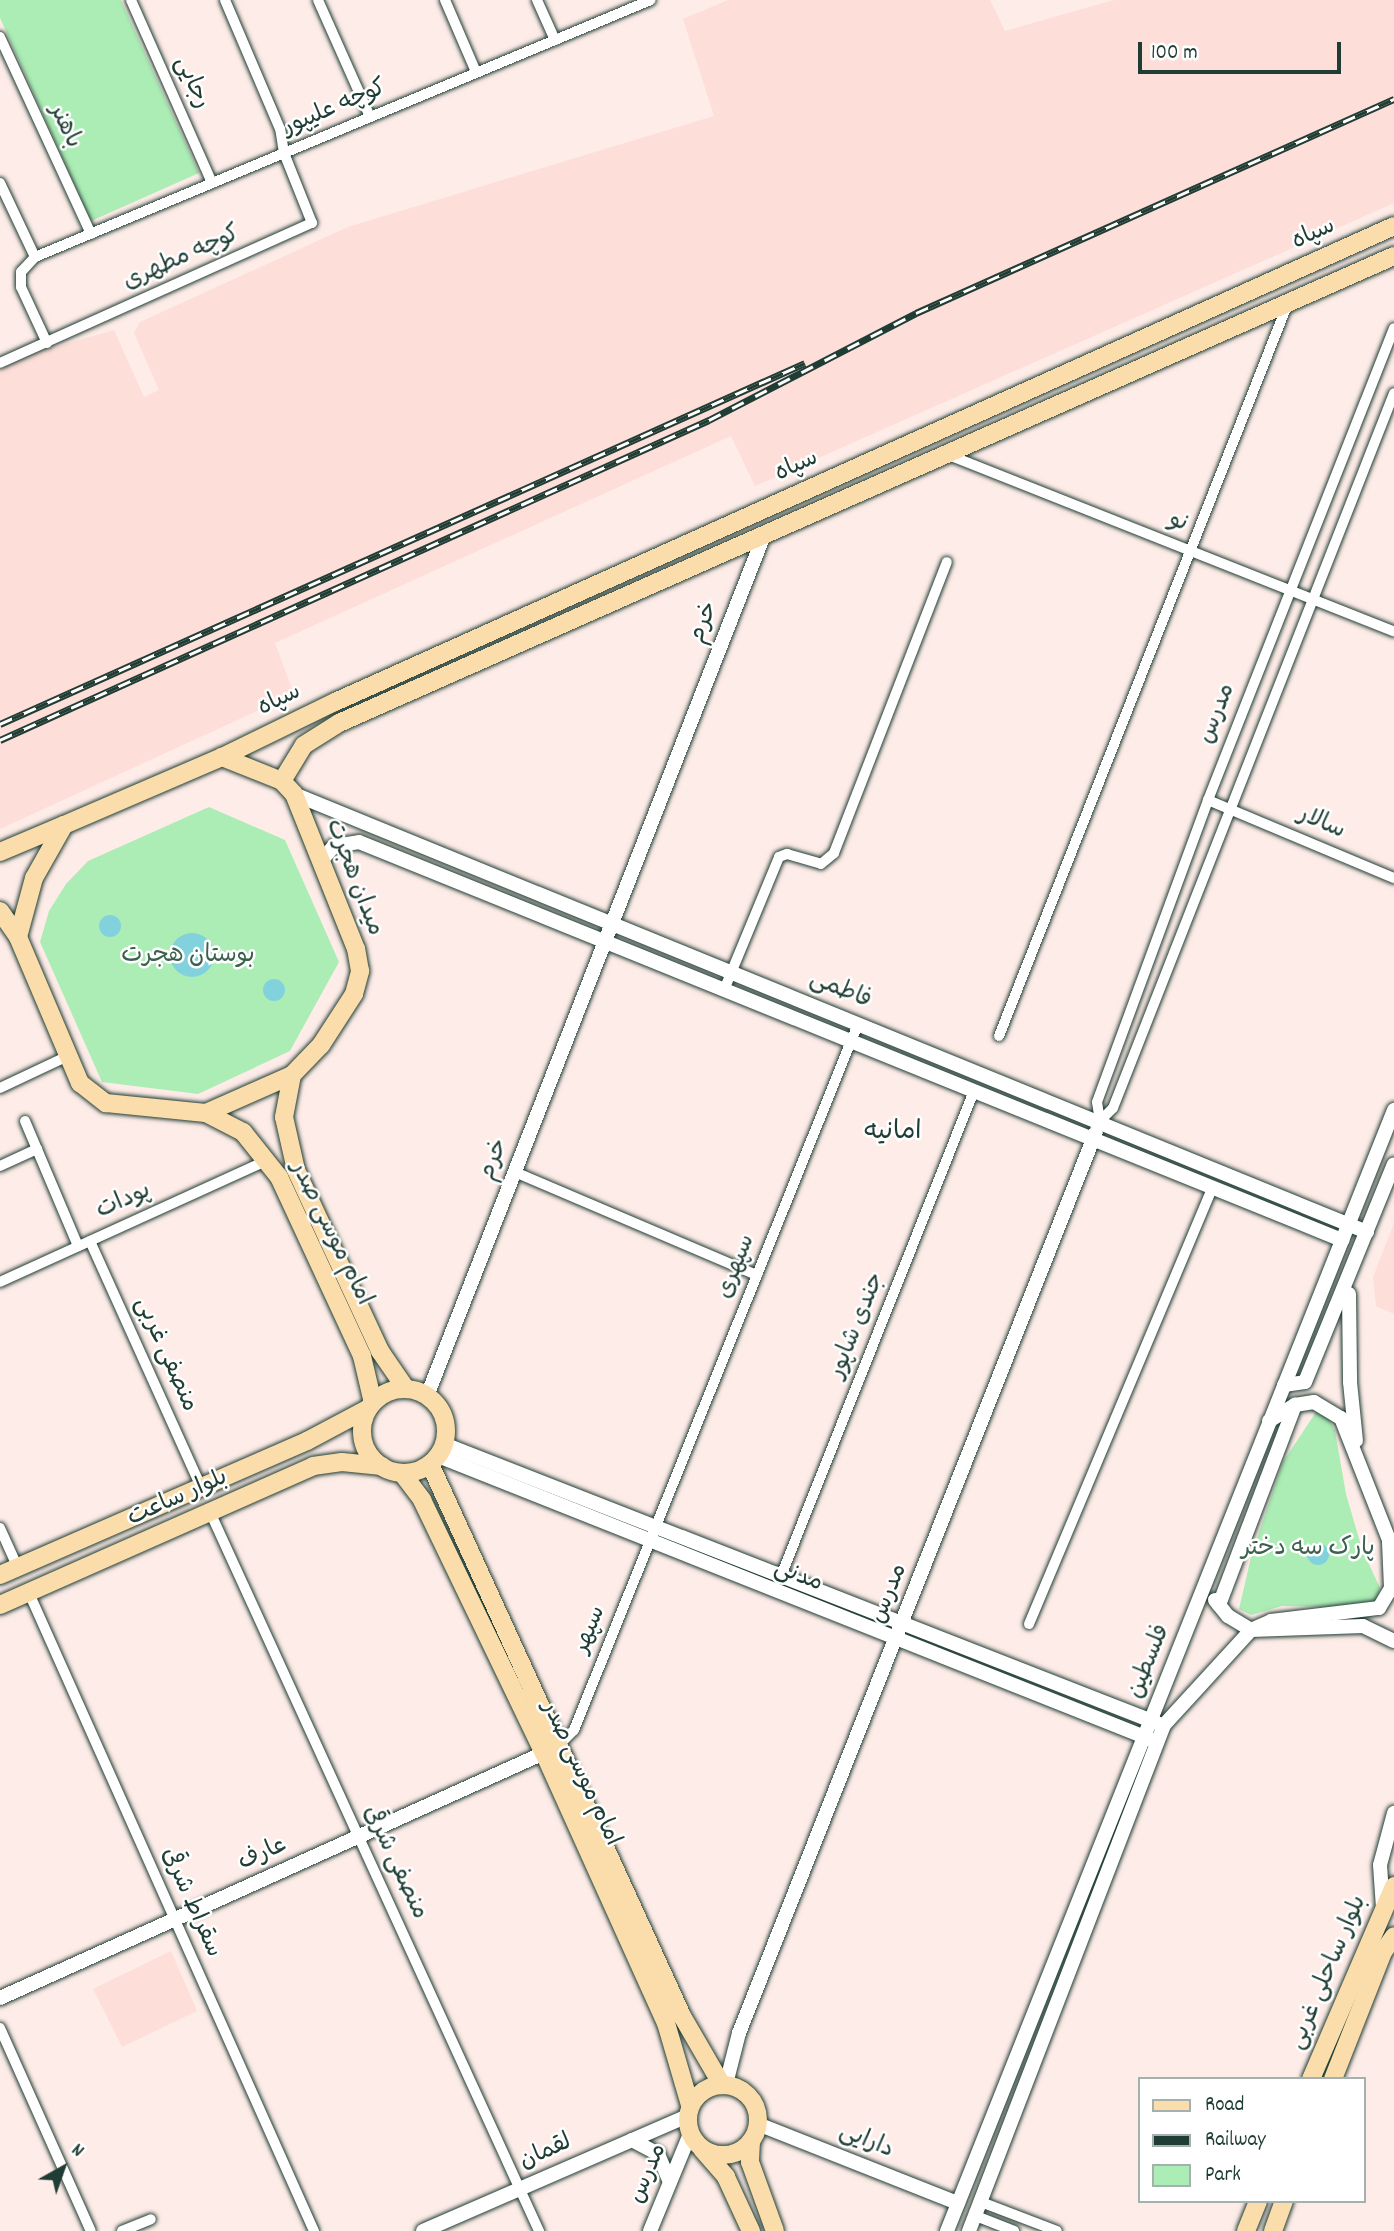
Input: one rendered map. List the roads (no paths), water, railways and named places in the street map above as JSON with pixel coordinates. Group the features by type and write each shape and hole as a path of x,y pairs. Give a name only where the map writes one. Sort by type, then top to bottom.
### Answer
{"main road":[{"name":"سپاه","path":"222,757 335,702 1394,226"},
{"name":"سپاه","path":"282,781 304,745 318,734 1394,256"},
{"name":"میدان هجرت","path":"18,937 80,1083 106,1103 206,1113 292,1075 321,1045 354,994 360,971 356,948 294,794 282,781 222,757"},
{"path":"0,852 222,757"},
{"path":"18,937 34,878 64,824"},
{"path":"0,911 18,937"},
{"name":"امام موسی صدر","path":"292,1075 284,1117 296,1170 380,1351 407,1389"},
{"name":"امام موسی صدر","path":"206,1113 243,1132 279,1177 362,1356 371,1405"},
{"path":"407,1389 427,1396 444,1417 437,1454 402,1473 382,1466 365,1446 364,1420 371,1405 385,1393 407,1389"},
{"name":"بلوار ساعت","path":"0,1576 201,1487 371,1405"},
{"name":"امام موسی صدر","path":"437,1454 552,1750 666,2023 688,2110"},
{"name":"بلوار ساعت","path":"0,1605 313,1466 342,1462 382,1466"},
{"name":"امام موسی صدر","path":"402,1473 422,1500 552,1750 682,2016 724,2085"},
{"name":"بلوار ساحلی غربی","path":"1312,2077 1394,1886"},
{"name":"بلوار ساحلی غربی","path":"1334,2077 1383,1952 1394,1936"},
{"path":"751,2231 726,2177 690,2134 688,2110 705,2089 724,2085 754,2102 755,2132 750,2162 775,2231"},
{"path":"702,2149 734,2154 755,2132"},
{"path":"1246,2231 1257,2203"},
{"path":"1273,2231 1283,2203"}],"street":[{"name":"رجایی","path":"131,0 212,183"},
{"path":"225,0 280,129 284,153"},
{"path":"318,0 370,117"},
{"path":"445,0 477,72"},
{"path":"537,0 555,40"},
{"name":"کوچه علیپور","path":"35,257 651,0"},
{"name":"باهنر","path":"0,37 91,234"},
{"name":"کوچه مطهری","path":"0,363 312,223 284,153"},
{"path":"0,183 35,257 21,272 21,287 47,343"},
{"path":"999,1036 1289,302"},
{"name":"مدرس","path":"1100,1121 1097,1102 1208,800 1394,328"},
{"name":"مدرس","path":"724,2085 739,2033 1100,1121 1113,1108 1394,393"},
{"name":"نو","path":"946,454 1394,631"},
{"name":"خرم","path":"427,1396 764,535"},
{"path":"724,990 779,857 787,854 821,864 834,853 947,562"},
{"name":"فاطمی","path":"294,794 1367,1231"},
{"name":"سالار","path":"1208,800 1394,878"},
{"name":"فاطمی","path":"321,861 334,846 359,842 1342,1240"},
{"name":"سپهری","path":"656,1527 858,1024"},
{"path":"0,1088 68,1056"},
{"name":"جندی شاپور","path":"781,1576 974,1091"},
{"name":"فلسطین","path":"969,2231 1206,1585 1394,1110"},
{"path":"25,1121 78,1246"},
{"path":"0,1166 37,1149"},
{"name":"پودات","path":"0,1282 266,1161"},
{"path":"1284,1385 1305,1382 1394,1164"},
{"path":"514,1172 757,1275"},
{"path":"1029,1624 1212,1188"},
{"name":"منصفی غربی","path":"90,1241 201,1487"},
{"path":"1352,1270 1346,1313 1358,1460"},
{"path":"1157,1723 1251,1630 1271,1621 1379,1608 1391,1588 1392,1547 1341,1418 1332,1409 1314,1402 1295,1405 1269,1422"},
{"path":"1219,1605 1295,1405"},
{"name":"مدنی","path":"437,1454 656,1527 1157,1723"},
{"name":"مدنی","path":"437,1454 649,1543 1151,1739"},
{"name":"منصفی شرقی","path":"211,1512 539,2231"},
{"name":"سپهر","path":"552,1750 574,1730 656,1527"},
{"path":"0,1528 18,1568"},
{"path":"1206,1585 1219,1605 1251,1630 1363,1626 1394,1640"},
{"name":"سقراط شرقی","path":"29,1592 314,2231"},
{"name":"فلسطین","path":"947,2231 1151,1739"},
{"name":"عارف","path":"0,1998 552,1750"},
{"path":"1383,1908 1380,1865 1394,1813"},
{"path":"0,2028 91,2231"},
{"name":"لقمان","path":"423,2231 632,2140 688,2110"},
{"name":"دارایی","path":"755,2132 958,2203"},
{"name":"مدرس","path":"650,2231 690,2134"},
{"path":"632,2140 658,2154 670,2182"},
{"path":"981,2202 1057,2231"},
{"path":"976,2217 1014,2231"},
{"path":"122,2231 151,2219"}],"water":[{"path":"110,915 118,918 121,926 118,934 110,937 102,934 99,926 102,918"},
{"path":"192,933 207,940 214,955 207,970 192,977 177,970 170,955 177,940"},
{"path":"274,979 282,982 285,990 282,998 274,1001 266,998 263,990 266,982"},
{"path":"1314,1543 1322,1543 1329,1550 1329,1558 1322,1565 1314,1565 1307,1558 1307,1550"}],"railway":[{"path":"0,740 709,420 916,313 1394,99"},
{"path":"0,724 805,363"}],"district":[{"name":"امانیه","path":"893,1133"}],"park label":[{"name":"بوستان هجرت","path":"188,957"},
{"name":"پارک سه دختر","path":"1308,1550"}]}
